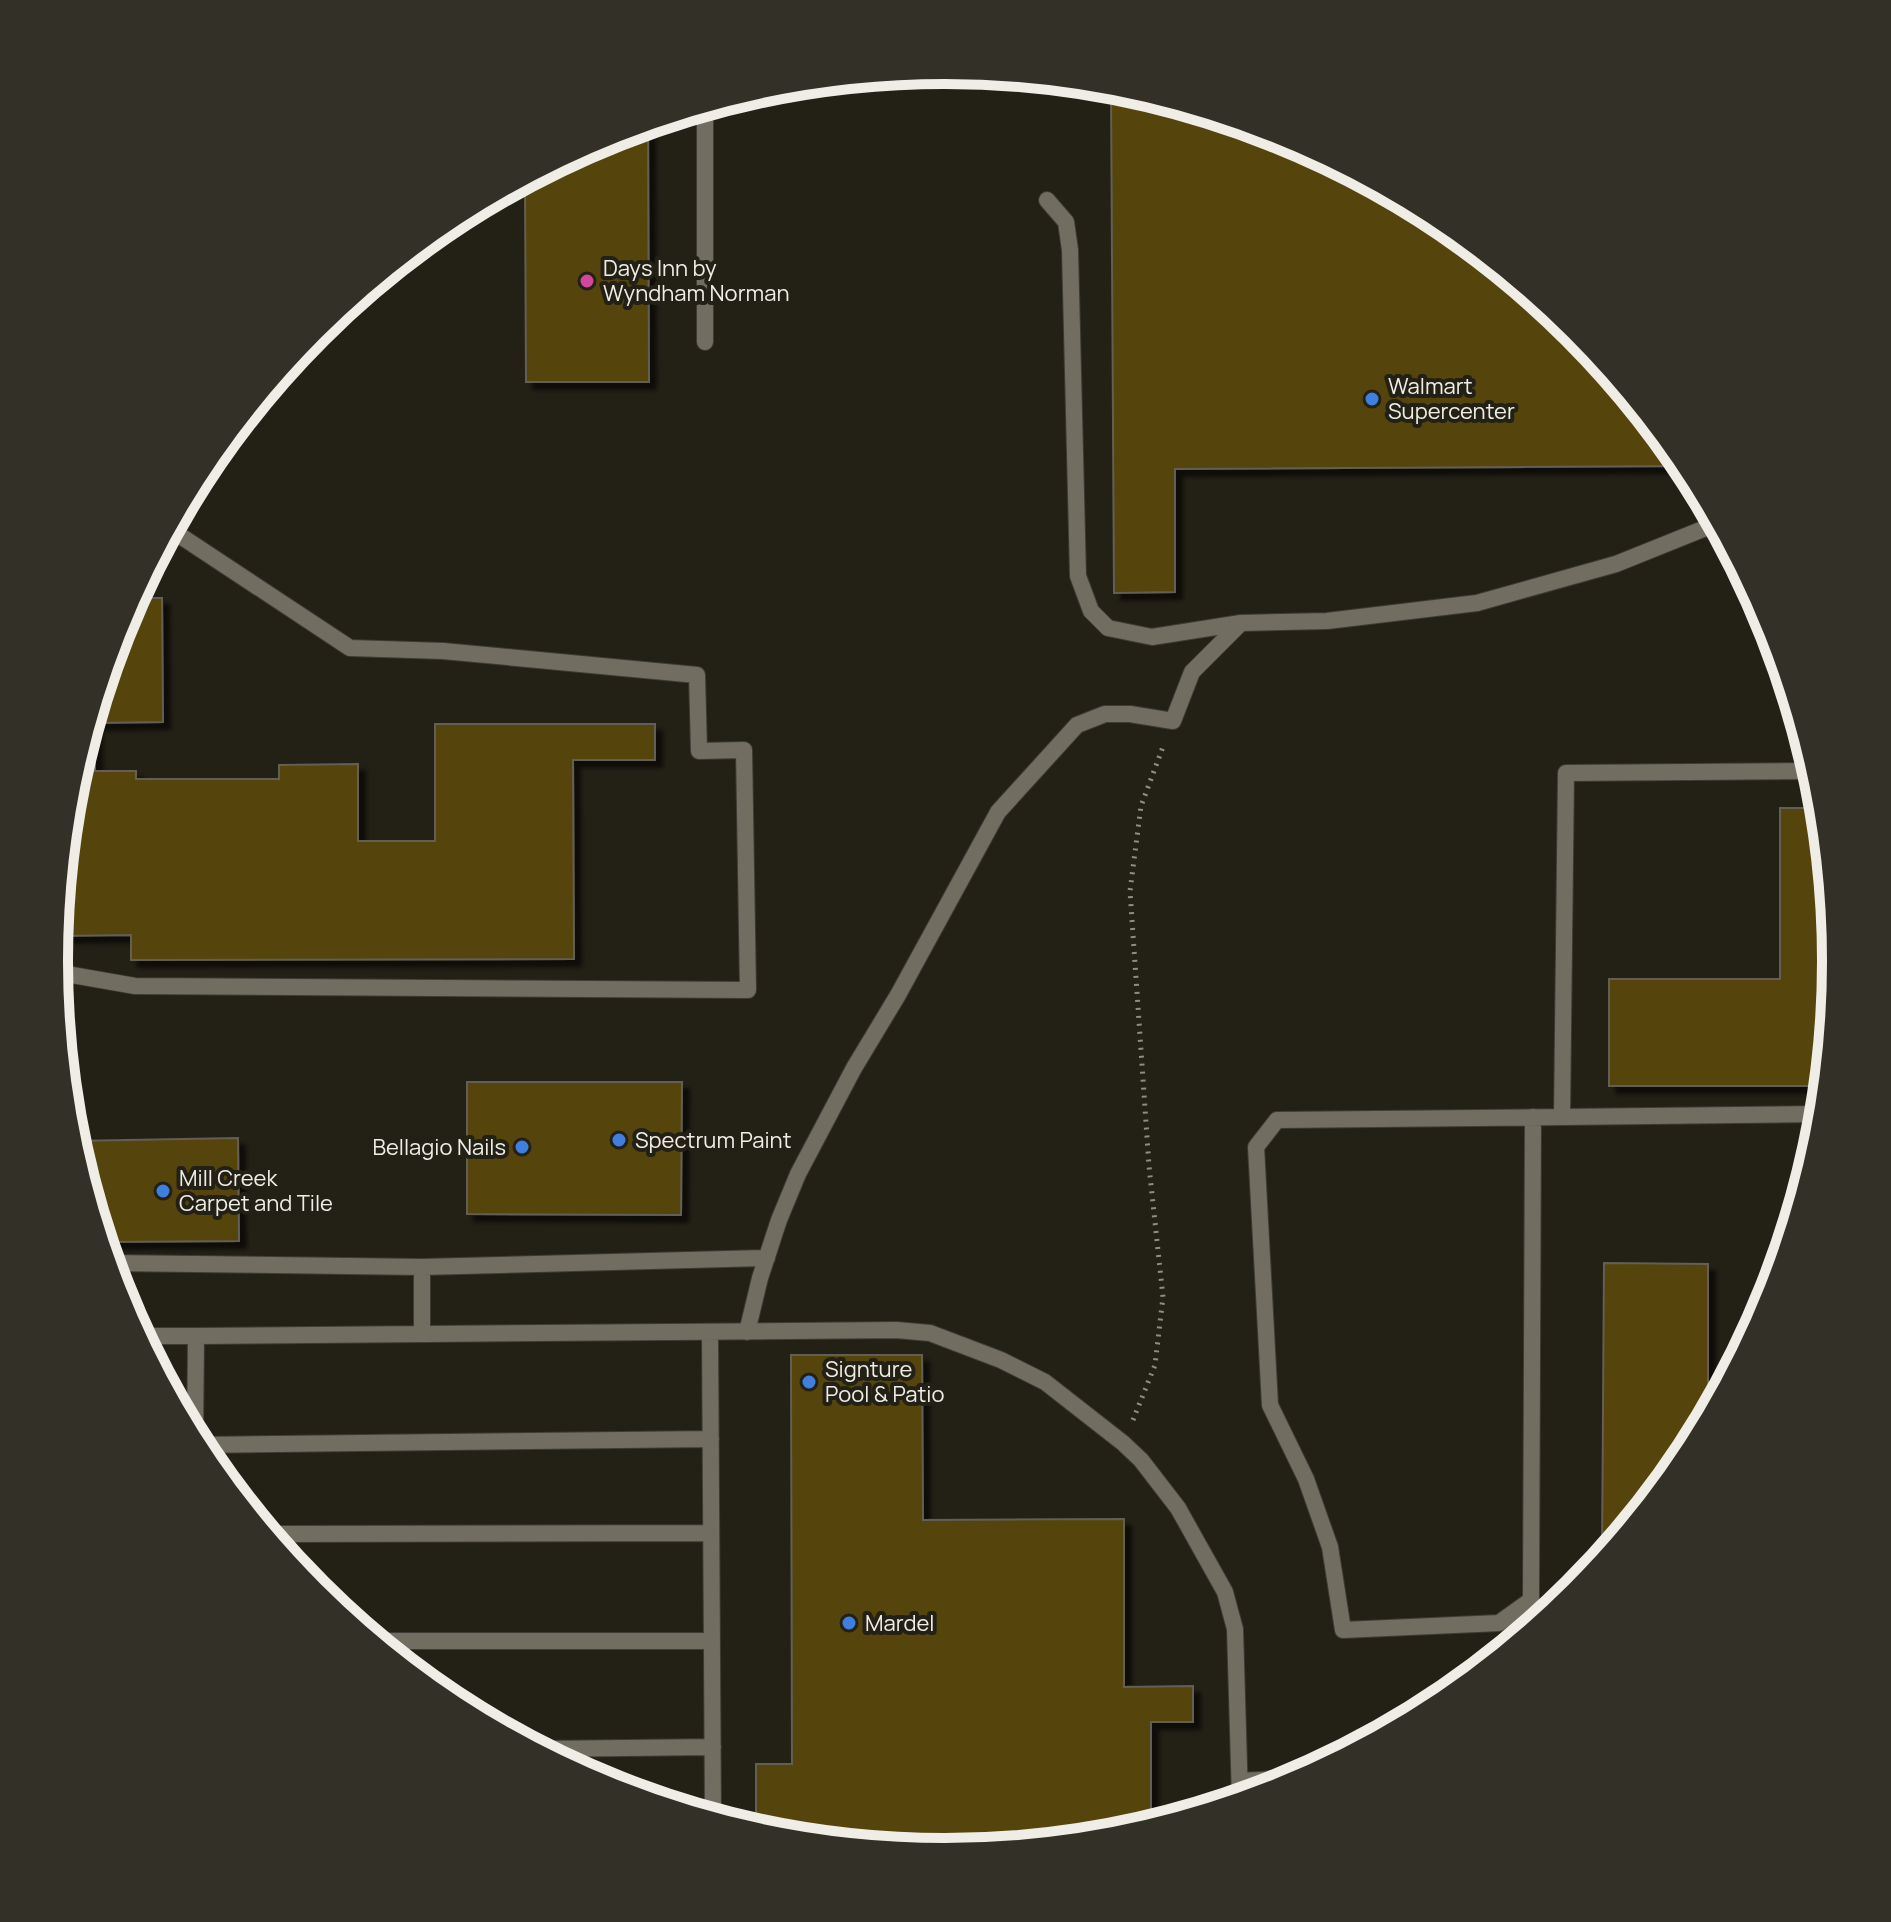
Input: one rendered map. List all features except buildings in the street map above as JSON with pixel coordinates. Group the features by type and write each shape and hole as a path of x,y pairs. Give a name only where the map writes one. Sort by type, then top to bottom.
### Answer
{"lane":[{"path":"705,117 705,342"},
{"path":"1047,200 1066,222 1070,250 1078,576 1091,611 1108,628 1152,637 1241,623 1327,621 1477,603 1616,564 1708,527"},
{"path":"68,974 135,986 748,990 744,750 699,751 697,675 443,651 350,648 179,535"},
{"path":"747,1332 779,1220 805,1161 998,812 1077,725 1105,714 1130,714 1173,721 1192,672 1241,623"},
{"path":"1562,1117 1566,773 1802,771"},
{"path":"1533,1117 1531,1600 1499,1623 1343,1630 1330,1547 1306,1479 1270,1405 1256,1147 1277,1120 1533,1117 1809,1114"},
{"path":"122,1263 422,1267 767,1258"},
{"path":"422,1267 422,1334"},
{"path":"152,1336 918,1330 1001,1360 1045,1382 1141,1460 1178,1508 1225,1592 1235,1629 1238,1657 1240,1787"},
{"path":"150,1331 166,1336"},
{"path":"710,1332 713,1807"},
{"path":"195,1415 196,1336"},
{"path":"213,1445 711,1439"},
{"path":"281,1534 711,1533"},
{"path":"391,1641 712,1641"},
{"path":"559,1749 713,1747"},
{"path":"1240,1781 1260,1780"}],"path":[{"path":"1123,1443 1155,1365 1163,1297 1149,1166 1130,891 1141,806 1173,721"}],"place":[{"name":"Days Inn by Wyndham Norman","path":"587,281"},
{"name":"Walmart Supercenter","path":"1372,399"},
{"name":"Spectrum Paint","path":"619,1140"},
{"name":"Bellagio Nails","path":"522,1147"},
{"name":"Mill Creek Carpet and Tile","path":"163,1191"},
{"name":"Signture Pool & Patio","path":"809,1382"},
{"name":"Mardel","path":"849,1623"}]}
